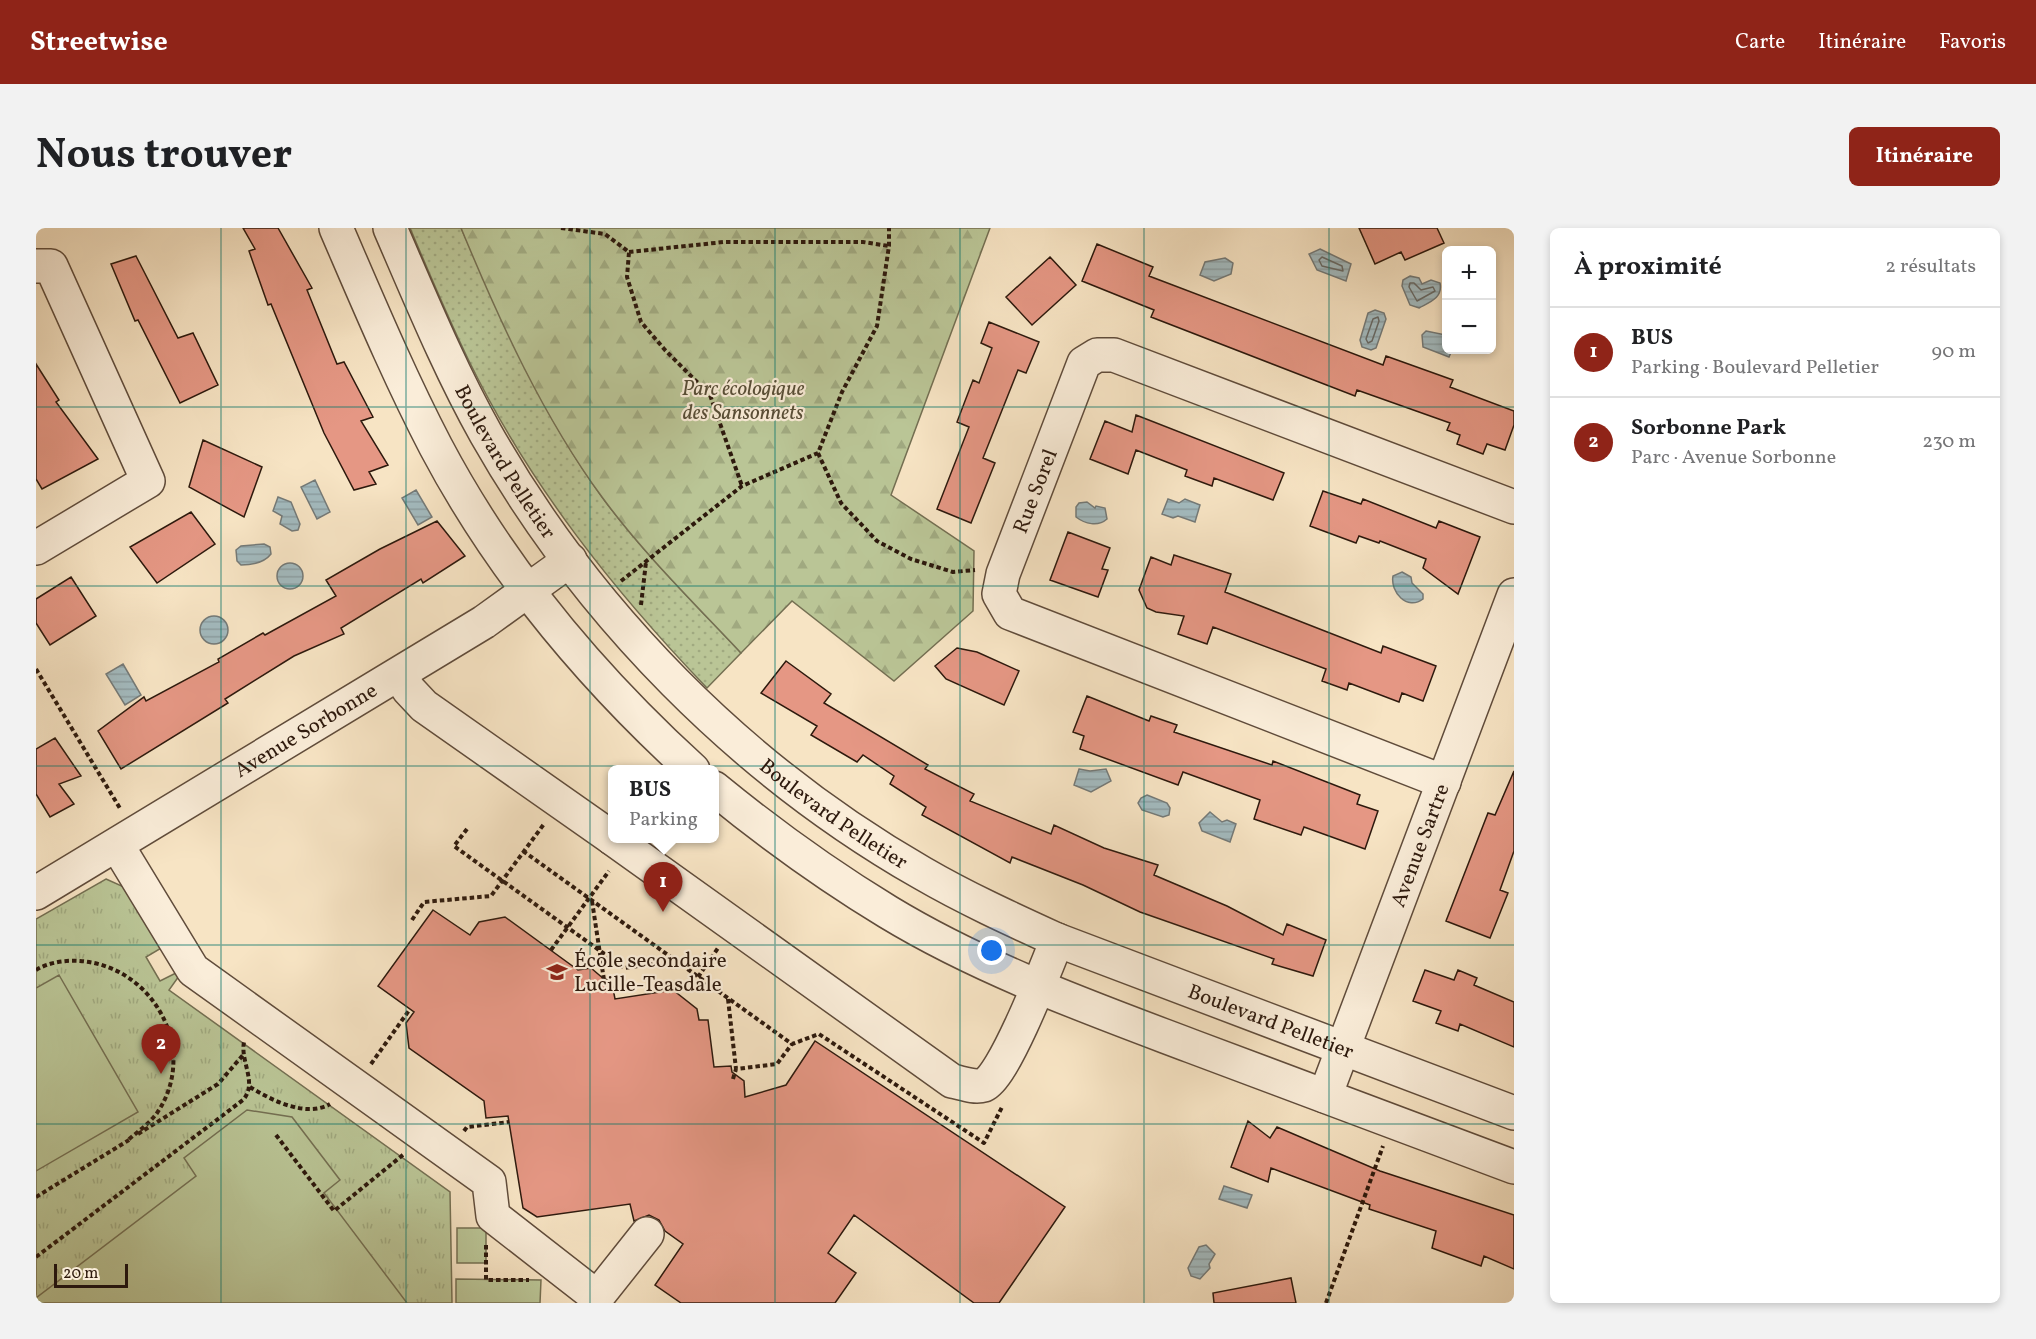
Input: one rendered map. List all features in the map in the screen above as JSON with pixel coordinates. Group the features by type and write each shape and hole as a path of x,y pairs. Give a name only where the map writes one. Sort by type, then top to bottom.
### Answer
{"street":[{"path":"336,228 406,387 437,449 476,515 528,592 588,664 688,765"},
{"name":"Boulevard Pelletier","path":"390,228 468,400 516,481 570,560 661,669 737,741 808,798 920,872 995,912 1057,940 1514,1113"},
{"path":"36,266 51,266 148,481 36,548"},
{"name":"Rue Sorel","path":"1444,783 1010,614 999,594 1003,574 1084,363 1097,355 1114,355 1514,507"},
{"name":"Avenue Sorbonne","path":"36,893 399,675 528,592 570,560"},
{"name":"Avenue Sartre","path":"1325,1096 1514,595"},
{"path":"399,675 416,699 442,719 608,836"},
{"path":"719,792 783,842 889,912 976,958 1038,986 1514,1167"},
{"path":"618,843 952,1081 973,1086 984,1084 1001,1068 1057,940"},
{"path":"117,845 193,970 489,1182 493,1216 597,1297 647,1234"}],"path":[{"path":"561,228 605,234 629,252 724,242 863,242 889,246"},
{"path":"612,589 742,486 818,453 842,392 877,326 889,246 889,228"},
{"path":"629,252 627,277 641,322 710,395 742,486"},
{"path":"818,453 841,503 877,541 911,559 953,572 974,570 1003,574"},
{"path":"640,612 646,561"},
{"path":"36,669 121,810"},
{"path":"467,829 454,846 624,968 675,961"},
{"path":"551,950 591,899 617,843"},
{"path":"412,920 424,902 491,896 523,851 792,1044"},
{"path":"591,899 604,980"},
{"path":"698,977 734,926"},
{"path":"36,970 71,960 105,965 121,972 136,984 162,1011 173,1046 171,1078 157,1113 127,1141"},
{"path":"728,999 736,1069 733,1079"},
{"path":"367,1069 410,1009"},
{"path":"736,1069 777,1064 792,1044 819,1034 984,1143"},
{"path":"36,1257 243,1100 250,1087 243,1043"},
{"path":"36,1197 218,1084 244,1054"},
{"path":"250,1087 271,1101 286,1105 307,1108 329,1105"},
{"path":"460,1135 467,1127 509,1122"},
{"path":"276,1135 334,1211 402,1157"},
{"path":"1326,1303 1387,1136"}],"green space":[{"path":"410,228 461,228 542,400 580,466 634,538 741,653 707,688 606,574 575,534 518,450 469,361"},
{"name":"Parc écologique des Sansonnets","path":"461,228 990,228 891,495 974,551 973,611 894,681 792,601 741,653 634,538 581,466 541,401 491,298"},
{"path":"106,879 124,887 163,947 146,957 160,981 176,973 179,976 169,990 450,1192 452,1303 36,1303 36,919"},
{"path":"59,975 138,1112 36,1171 36,988"},
{"path":"247,1110 292,1117 340,1180 324,1193 407,1303 36,1303 36,1298 196,1176 184,1158"},
{"path":"457,1228 486,1228 486,1263 457,1263"},
{"path":"456,1279 541,1280 540,1303 456,1303"}],"water":[{"path":"1320,249 1351,264 1346,281 1317,270 1309,254"},
{"path":"1225,258 1233,263 1231,274 1214,281 1200,275 1205,262"},
{"path":"1410,276 1419,278 1422,284 1431,280 1440,283 1438,296 1419,308 1410,305 1402,286 1403,280"},
{"path":"1375,310 1384,313 1386,319 1376,348 1371,350 1362,347 1360,340 1368,313"},
{"path":"1426,331 1442,334 1442,354 1450,354 1449,357 1423,347 1422,335"},
{"path":"315,480 330,512 317,519 301,487"},
{"path":"416,490 432,517 418,525 402,498"},
{"path":"278,497 291,502 300,524 298,530 292,531 280,524 282,516 273,511"},
{"path":"1168,499 1179,503 1185,499 1200,505 1195,522 1178,516 1173,518 1162,514"},
{"path":"1087,502 1095,508 1096,506 1105,508 1107,519 1092,524 1076,517 1076,507 1079,503"},
{"path":"264,544 270,547 271,554 265,560 245,565 237,561 236,550 241,546"},
{"path":"290,563 299,567 303,576 299,585 290,589 281,585 277,576 281,567"},
{"path":"1402,572 1411,577 1412,583 1423,594 1423,599 1411,603 1397,593 1393,576"},
{"path":"214,616 224,620 228,630 224,640 214,644 204,640 200,630 204,620"},
{"path":"123,664 141,695 125,705 106,674"},
{"path":"1079,769 1090,771 1106,769 1111,781 1091,792 1074,785"},
{"path":"1147,795 1167,803 1170,808 1169,815 1163,817 1142,810 1138,803"},
{"path":"1210,812 1222,822 1227,820 1236,824 1230,842 1202,831 1199,823"},
{"path":"1224,1186 1252,1195 1247,1208 1219,1199"},
{"path":"1206,1245 1215,1254 1209,1264 1210,1268 1200,1279 1191,1276 1188,1268 1199,1247"}],"building":[{"path":"243,228 278,228 312,288 307,290 337,364 344,362 373,417 361,421 388,465 369,472 376,484 354,490 324,433 271,304 268,305 249,251 255,249"},
{"path":"1359,228 1437,228 1444,243 1405,260 1401,252 1375,264"},
{"path":"1097,244 1153,267 1149,276 1383,365 1386,356 1453,380 1450,387 1514,411 1514,425 1505,450 1487,444 1483,454 1457,444 1460,435 1447,430 1450,423 1357,390 1355,396 1151,317 1154,310 1082,281"},
{"path":"136,256 178,338 193,333 218,385 180,403 138,320 135,321 111,264"},
{"path":"1050,257 1076,285 1032,325 1006,297"},
{"path":"989,322 1039,342 1026,373 1018,370 983,458 995,463 971,523 937,509 969,427 957,422 973,380 979,383 992,348 981,343"},
{"path":"36,364 59,400 56,402 98,459 42,489 36,479"},
{"path":"1136,415 1284,473 1273,500 1214,478 1212,486 1185,476 1187,470 1136,450 1128,474 1090,459 1105,421 1132,432"},
{"path":"203,440 262,467 244,517 189,487"},
{"path":"1323,491 1361,504 1363,499 1436,528 1439,521 1480,537 1458,594 1423,568 1426,559 1380,541 1379,543 1359,536 1356,543 1310,526"},
{"path":"191,512 215,544 157,583 130,547"},
{"path":"437,521 465,556 423,583 421,579 341,628 344,634 294,656 225,699 228,703 121,769 98,731 144,697 146,701 219,662 218,659 263,633 265,635 336,596 326,580 380,549"},
{"path":"1068,532 1110,548 1102,569 1108,570 1098,597 1050,580"},
{"path":"1174,555 1231,574 1225,592 1381,653 1383,646 1436,666 1423,701 1402,693 1399,702 1349,683 1347,690 1322,681 1326,669 1213,627 1207,644 1178,634 1184,616 1156,612 1147,608 1139,590 1151,557 1171,565"},
{"path":"71,577 96,616 50,645 36,623 36,599"},
{"path":"957,648 977,652 1019,671 1004,705 946,679 935,666"},
{"path":"786,661 831,694 824,703 928,765 925,769 974,794 970,801 1051,834 1054,825 1104,848 1158,865 1154,875 1227,906 1283,935 1287,924 1326,940 1313,976 1272,964 1274,959 1140,912 1083,885 1012,857 1010,863 922,815 926,807 890,784 894,776 863,755 857,762 811,735 817,726 761,693"},
{"path":"1087,696 1149,721 1151,716 1177,725 1174,732 1272,765 1273,761 1360,795 1357,804 1378,811 1365,849 1304,827 1301,835 1254,819 1260,800 1183,772 1178,785 1080,749 1084,736 1073,732"},
{"path":"55,738 81,776 59,784 74,804 50,817 36,794 36,749"},
{"path":"1514,771 1514,851 1500,890 1508,893 1490,938 1446,921 1488,813 1495,815"},
{"path":"433,910 470,935 479,922 505,917 578,970 591,968 605,980 611,978 615,999 673,990 697,1009 699,1020 708,1020 714,1067 731,1066 732,1072 744,1081 745,1097 786,1085 815,1041 1065,1207 999,1303 974,1303 854,1215 828,1253 856,1273 835,1303 681,1303 655,1285 683,1244 665,1231 659,1220 649,1215 634,1221 630,1204 537,1217 523,1208 508,1116 486,1118 484,1101 409,1048 406,1023 414,1012 378,986"},
{"path":"1425,970 1454,980 1458,970 1477,978 1474,985 1514,1002 1514,1047 1460,1024 1458,1031 1436,1023 1441,1011 1413,1001"},
{"path":"1248,1121 1270,1138 1277,1127 1380,1171 1514,1215 1514,1269 1484,1256 1481,1266 1432,1248 1436,1231 1369,1209 1370,1205 1271,1168 1268,1182 1231,1167"},
{"path":"1291,1278 1296,1303 1214,1303 1213,1293"}],"place":[{"name":"BUS","path":"663,912"},
{"name":"École secondaire Lucille-Teasdale","path":"557,972"},
{"name":"Sorbonne Park","path":"161,1074"}]}
